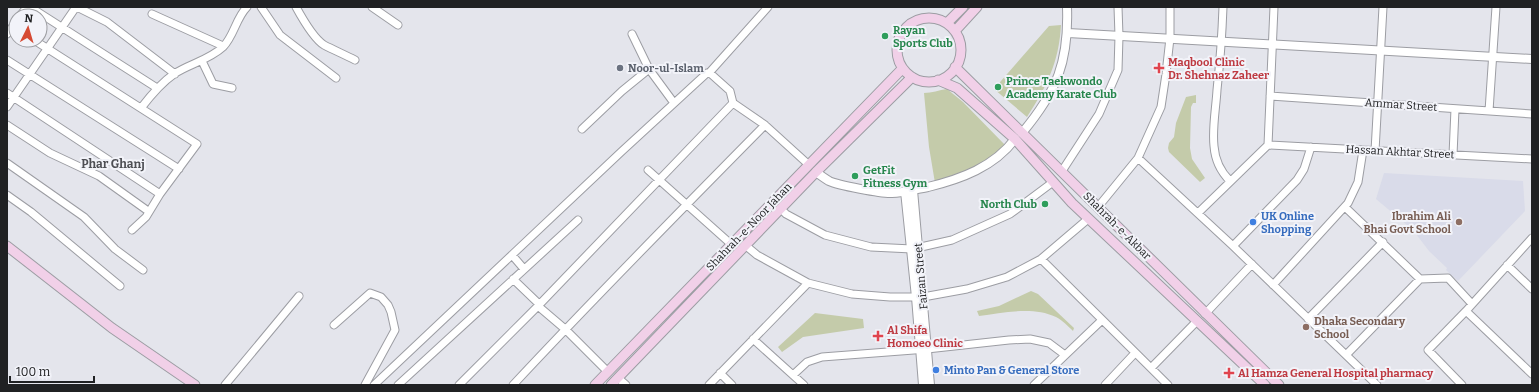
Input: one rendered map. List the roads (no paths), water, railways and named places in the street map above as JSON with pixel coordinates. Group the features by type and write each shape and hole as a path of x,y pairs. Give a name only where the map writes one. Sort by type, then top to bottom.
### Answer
{"main road":[{"path":"947,23 963,7"},
{"path":"955,31 977,7"},
{"path":"922,19 939,19 947,23 955,31 960,44 960,58 955,67 946,77 938,80 928,82 912,77 902,69 898,63 896,53 901,33 907,26 922,19"},
{"name":"Shahrah-e-Akbar","path":"955,67 1019,136 1053,182 1072,203 1265,385"},
{"name":"Shahrah-e-Noor Jahan","path":"611,385 781,209 813,169 902,69"},
{"name":"Shahrah-e-Noor Jahan","path":"595,385 732,245 912,77"},
{"name":"Shahrah-e-Akbar","path":"938,80 956,88 1019,136 1062,172 1279,385"},
{"path":"7,246 112,328 195,385"},
{"path":"717,260 725,267"}],"street":[{"path":"28,7 157,88"},
{"path":"7,107 10,96 30,74 77,7 107,22 175,74"},
{"path":"141,108 157,88 175,74 202,61 223,46 240,16 247,7"},
{"path":"260,7 280,35 336,78"},
{"path":"296,7 304,23 308,25 315,37 323,44 355,60"},
{"path":"372,7 398,25"},
{"path":"374,385 674,103 709,73 768,7"},
{"path":"709,73 730,91 733,103 765,125 813,169 829,181 891,194 909,191 954,180 984,167 1010,146 1019,136 1036,116 1052,91 1062,67 1068,33 1066,7"},
{"path":"1062,172 1099,114 1118,70 1118,7"},
{"path":"1098,207 1138,158 1161,107 1170,38 1170,7"},
{"path":"1223,7 1214,146 1216,160 1222,173 1230,182"},
{"path":"1198,213 1268,145 1274,7"},
{"path":"1375,151 1383,7"},
{"path":"1489,111 1496,7"},
{"path":"152,14 223,46"},
{"path":"1068,33 1532,58"},
{"path":"632,34 649,69 674,103"},
{"path":"48,49 197,144 160,194 146,217 132,230"},
{"path":"7,60 179,169"},
{"path":"202,61 213,84 232,88"},
{"path":"582,129 622,91 649,69"},
{"path":"10,96 160,194"},
{"name":"Ammar Street","path":"1270,96 1532,114"},
{"path":"459,385 733,103"},
{"path":"1454,155 1455,108"},
{"path":"7,125 50,153 99,176 148,212"},
{"path":"513,385 687,203 765,125"},
{"name":"Hassan Akhtar Street","path":"1268,145 1532,159"},
{"path":"1233,246 1297,180 1304,169 1311,147"},
{"path":"1273,285 1345,207 1358,182 1363,150"},
{"path":"1138,158 1252,264 1377,385"},
{"path":"7,163 84,217 115,249 143,270"},
{"path":"648,170 687,203 732,245"},
{"path":"781,209 786,214 825,234 871,247 915,249 952,240 1010,214 1053,182"},
{"name":"Faizan Street","path":"909,191 924,350 930,385"},
{"path":"7,195 31,212 120,286"},
{"path":"1345,207 1420,279"},
{"path":"745,246 757,255 808,282 852,294 890,297 920,297 967,289 1007,277 1041,259 1088,219"},
{"path":"398,385 578,220"},
{"path":"1462,385 1428,350 1466,311 1532,238"},
{"path":"1308,319 1383,242"},
{"path":"512,255 524,269"},
{"path":"1041,259 1168,385"},
{"path":"1205,314 1252,264"},
{"path":"1507,265 1532,289"},
{"path":"1346,355 1420,279 1448,278 1472,304"},
{"path":"513,279 608,372"},
{"path":"709,385 808,282"},
{"path":"334,325 370,293 381,297 388,305 391,312 394,330 365,385"},
{"path":"225,385 299,296"},
{"path":"1466,311 1532,374"},
{"path":"1034,385 1102,320"},
{"path":"1151,368 1198,321"},
{"path":"753,339 804,385"},
{"path":"793,375 807,362 822,357 924,350 1008,340 1030,339 1049,344 1065,355"},
{"name":"Faizan Street","path":"923,385 924,350"},
{"path":"1105,385 1136,353"},
{"path":"720,373 732,385"},
{"path":"618,378 626,385"}],"place":[{"name":"Rayan Sports Club","path":"885,36"},
{"name":"Noor-ul-Islam","path":"620,68"},
{"name":"Maqbool Clinic Dr. Shehnaz Zaheer","path":"1159,68"},
{"name":"Prince Taekwondo Academy Karate Club","path":"998,87"},
{"name":"GetFit Fitness Gym","path":"855,176"},
{"name":"North Club","path":"1045,204"},
{"name":"UK Online Shopping","path":"1253,222"},
{"name":"Ibrahim Ali Bhai Govt School","path":"1459,222"},
{"name":"Dhaka Secondary School","path":"1306,327"},
{"name":"Al Shifa Homoeo Clinic","path":"878,336"},
{"name":"Minto Pan & General Store","path":"936,370"},
{"name":"Al Hamza General Hospital pharmacy","path":"1229,373"}],"district":[{"name":"Phar Ghanj","path":"113,164"}]}
